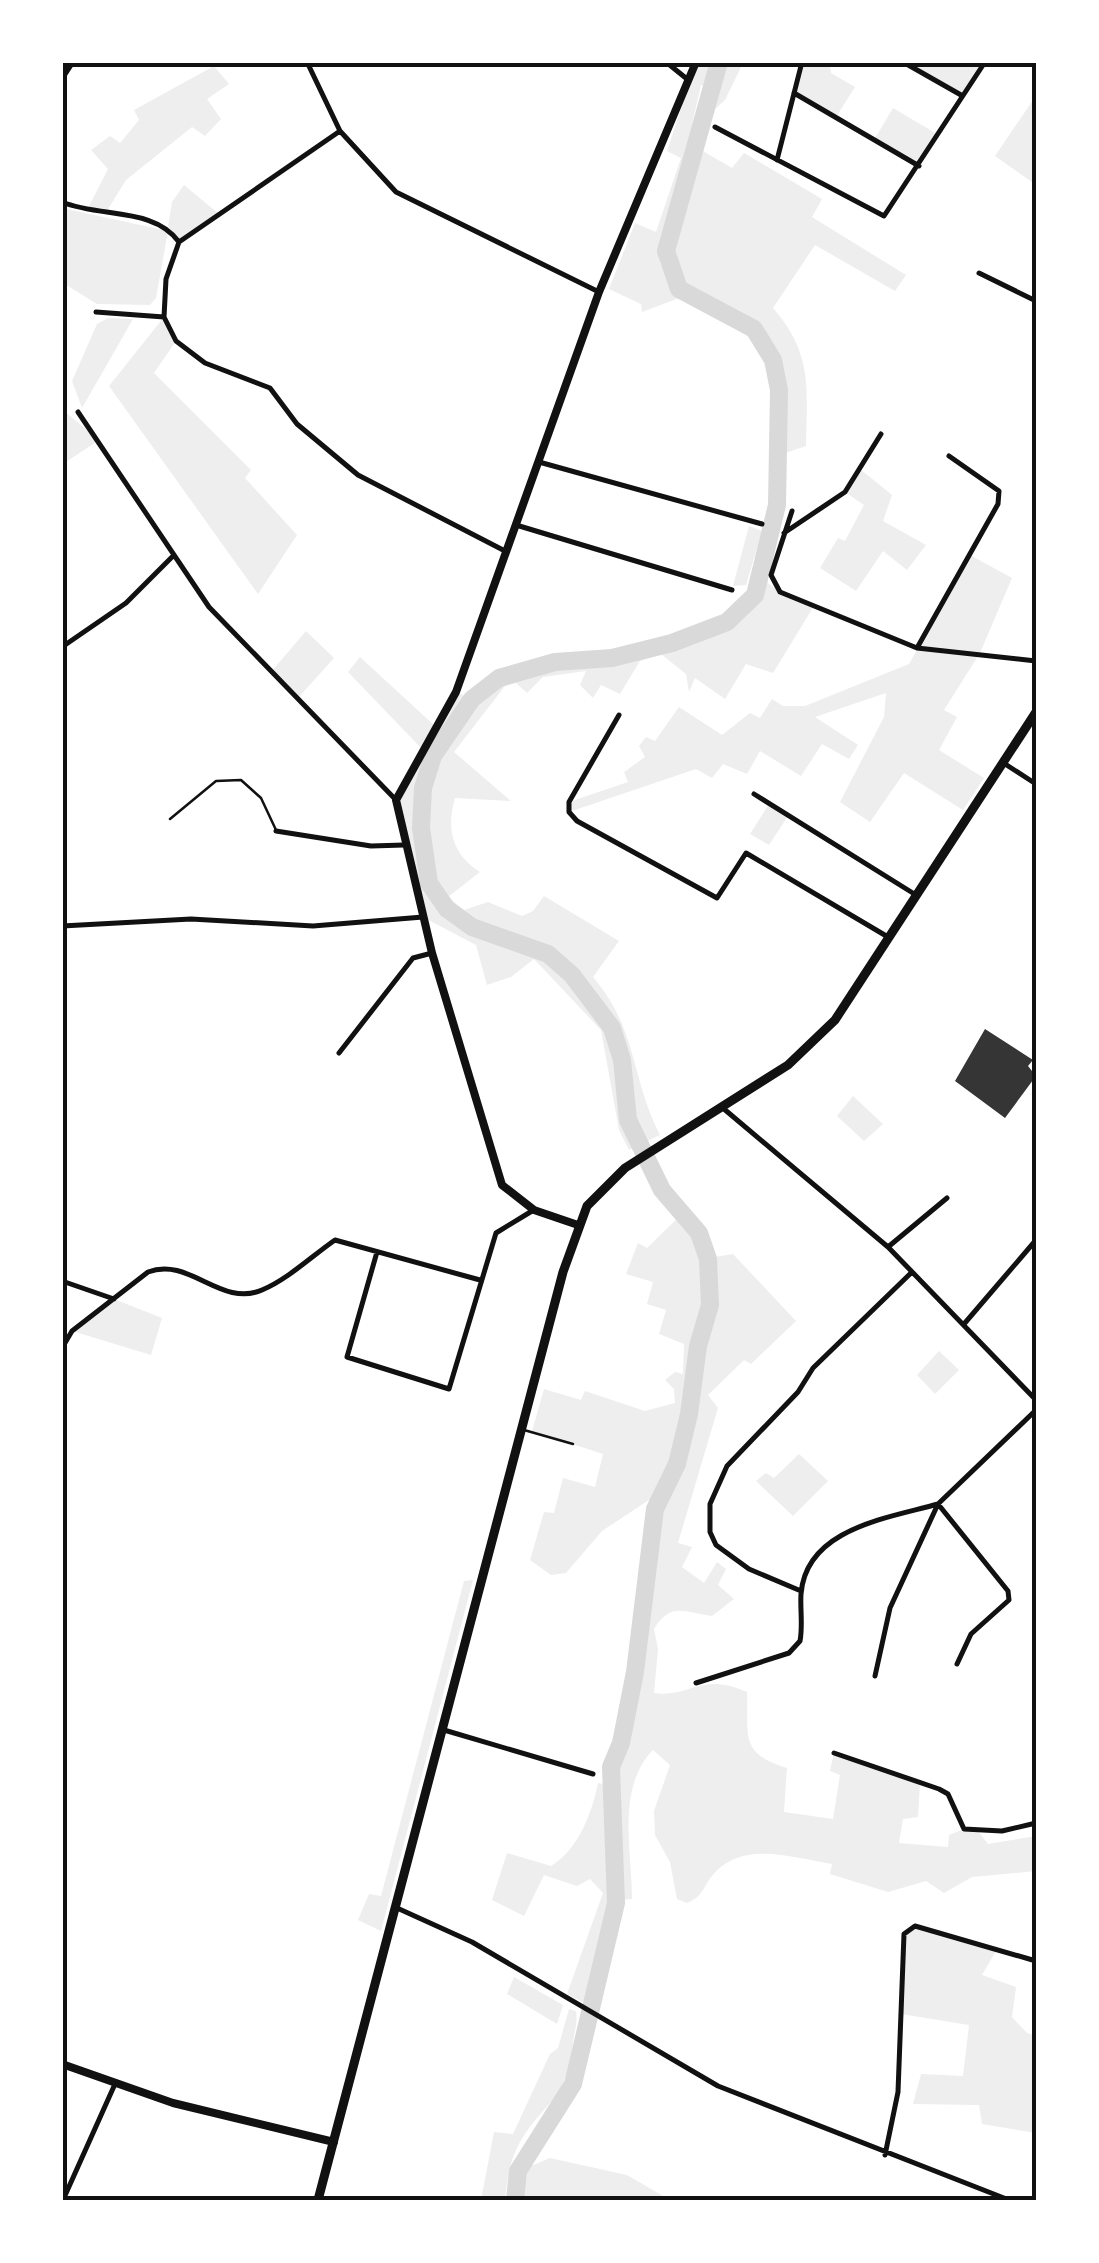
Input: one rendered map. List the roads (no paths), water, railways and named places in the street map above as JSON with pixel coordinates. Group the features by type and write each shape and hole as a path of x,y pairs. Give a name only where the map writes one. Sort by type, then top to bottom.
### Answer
{"highway":[{"path":"318,2200 578,1225 587,1206 624,1168 724,1110 788,1066 823,1032 919,896 1036,712"}],"street":[{"path":"62,79 73,62"},
{"path":"307,62 340,130 396,192 599,292"},
{"path":"666,62 689,81"},
{"path":"396,800 456,692 599,292 696,62"},
{"path":"777,160 802,62"},
{"path":"903,62 962,95"},
{"path":"714,128 884,216 985,62"},
{"path":"794,93 919,166"},
{"path":"340,130 179,242 166,279 164,317 176,342 205,363 270,388 297,424 358,476 505,552"},
{"path":"62,202 105,214 150,219 168,226 179,242"},
{"path":"979,273 1036,301"},
{"path":"96,312 164,317"},
{"path":"78,412 209,607 396,800 422,918 502,1185 534,1210 578,1225"},
{"path":"784,533 846,492 881,434"},
{"path":"917,648 998,504 999,490 990,481 949,456"},
{"path":"536,461 762,524"},
{"path":"792,511 771,575 780,592 917,648 1036,661"},
{"path":"516,525 732,590"},
{"path":"62,647 126,604 173,556"},
{"path":"618,715 566,803 577,822 717,898 746,853 890,938"},
{"path":"1005,764 1036,784"},
{"path":"754,794 919,896"},
{"path":"276,831 371,846 404,846"},
{"path":"62,926 191,919 313,926 422,918"},
{"path":"339,1053 413,958 432,954"},
{"path":"724,1110 888,1247 1036,1400"},
{"path":"888,1247 947,1198"},
{"path":"377,1252 346,1357 450,1389 496,1233 534,1210"},
{"path":"62,1348 72,1331 163,1266 180,1268 234,1293 260,1291 336,1240 480,1280"},
{"path":"964,1324 1036,1240"},
{"path":"801,1591 750,1569 716,1545 710,1532 710,1504 727,1466 798,1392 814,1368 912,1272"},
{"path":"62,1281 114,1299"},
{"path":"875,1676 890,1608 938,1504 1036,1410"},
{"path":"696,1683 789,1652 800,1641 801,1591 823,1547 848,1530 938,1504"},
{"path":"938,1504 1008,1592 1009,1600 971,1634 957,1664"},
{"path":"444,1730 593,1774"},
{"path":"834,1753 948,1794 964,1828 1002,1831 1036,1823"},
{"path":"396,1908 472,1942 718,2086 885,2155 1009,2200"},
{"path":"885,2155 898,2092 904,1934 908,1928 915,1926 1036,1961"},
{"path":"62,2064 172,2103 334,2142"},
{"path":"64,2200 116,2084"}],"lane":[{"path":"170,819 216,780 241,780 261,798 276,831"},
{"path":"523,1430 573,1444"}],"waterway":[{"path":"515,2200 518,2171 573,2084 616,1903 611,1767 621,1743 635,1672 655,1509 677,1464 689,1414 698,1346 710,1305 708,1259 699,1233 662,1190 628,1120 622,1060 612,1028 572,975 548,954 472,927 447,909 429,883 421,828 423,788 433,756 472,699 499,678 555,662 612,658 672,643 727,622 755,595 777,505 779,390 773,360 754,329 679,289 666,251 719,62"}]}
